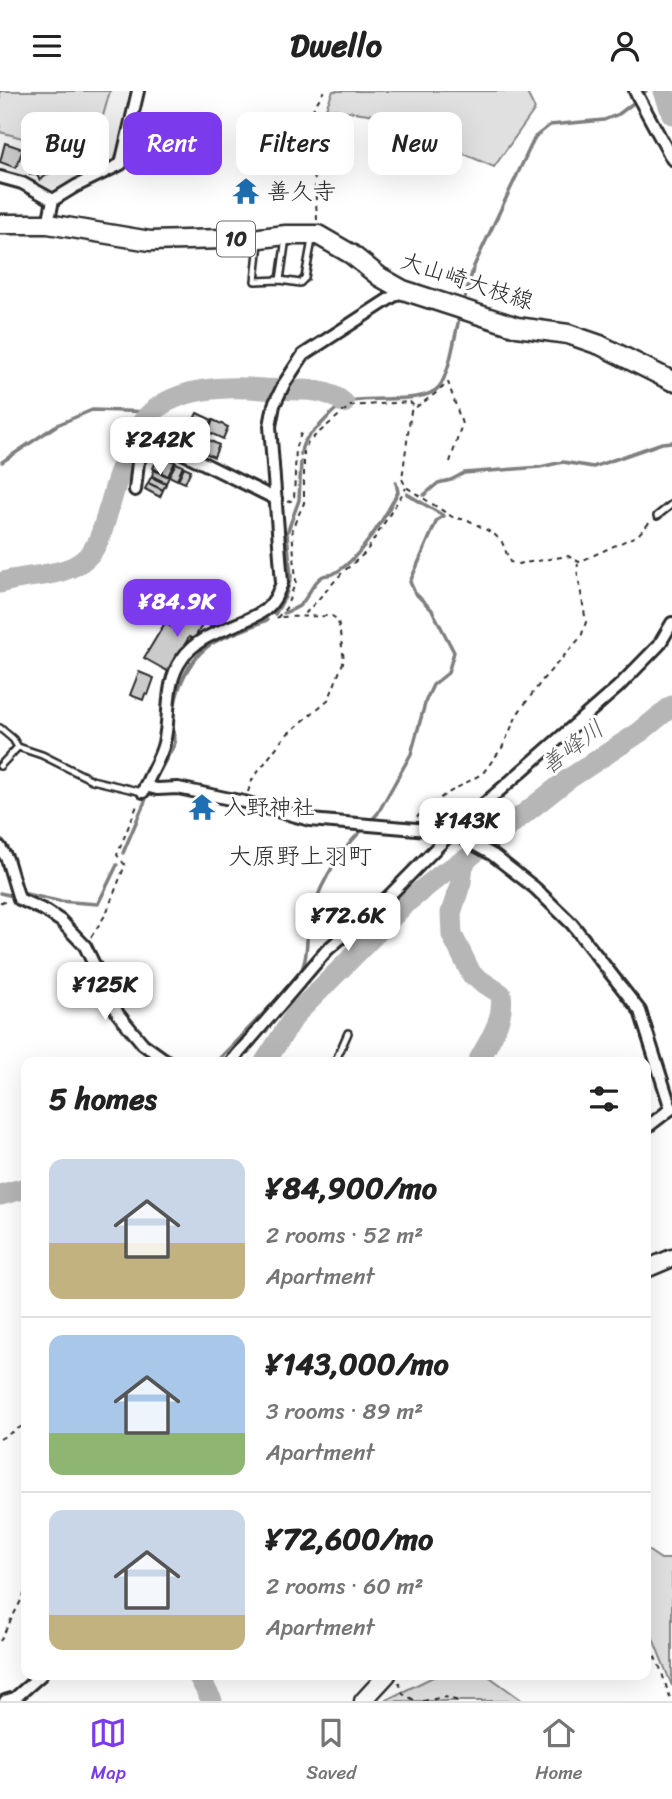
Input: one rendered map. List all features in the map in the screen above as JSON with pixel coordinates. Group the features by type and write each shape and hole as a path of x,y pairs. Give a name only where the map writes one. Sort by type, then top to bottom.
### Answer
{"main road":[{"name":"大山崎大枝線","path":"1,227 48,224 150,241 315,236 351,254 380,277 403,290 517,327 568,334 670,376"},
{"path":"651,1267 672,1258"},
{"path":"363,1701 382,1680"}],"street":[{"path":"48,224 53,200 121,164 138,91"},
{"path":"635,91 672,159"},
{"path":"0,177 22,183 53,200"},
{"path":"403,290 303,355 284,384 274,405 270,426 282,583 276,597 263,611 193,645 181,660 167,699 162,753 144,789 178,788 310,820 455,833 493,855 535,888 572,924 640,1011 672,1109 651,1124"},
{"path":"135,490 138,462 152,438 276,499"},
{"path":"235,1057 327,950 618,687 659,645 672,623"},
{"path":"0,846 18,894 61,921 85,946 118,1014 143,1044 161,1057"},
{"path":"5,1701 15,1698 35,1680"}],"lane":[{"path":"280,279 286,235"},
{"path":"260,238 255,281 280,279 300,283 305,278 315,236"},
{"path":"657,516 672,504"},
{"path":"0,728 18,747 42,755 92,780 144,789"},
{"path":"0,766 18,747"},
{"path":"337,1057 348,1034"}],"path":[{"path":"315,236 315,181 308,137 310,114 324,91"},
{"path":"450,462 462,424 448,382 437,395 411,411 401,478 407,487 454,518 468,520 494,534 502,542 510,562 518,564 568,556 579,562"},
{"path":"277,618 286,608 296,581 292,529 304,502 304,451 308,442 350,405 410,402 415,408"},
{"path":"276,499 287,502 293,500 294,460 303,429"},
{"path":"294,460 304,460"},
{"path":"304,616 342,573 366,552 407,487"},
{"path":"579,562 638,535 657,516"},
{"path":"405,827 443,796 483,773 502,747 518,713 544,678 581,637 586,622 577,570 579,562"},
{"path":"244,802 252,780 285,736 329,699 344,660 338,619 332,616 277,618 263,611"},
{"path":"85,946 106,914 125,865 117,855 144,789"},
{"path":"0,1439 21,1427"},
{"path":"0,1641 21,1601"},
{"path":"651,1649 671,1701"},
{"path":"398,1680 403,1694 416,1701"},
{"path":"423,1701 446,1697 459,1701"}],"shaded area":[{"path":"0,91 129,91 113,162 109,164 109,112 21,112 21,175 84,175 54,194 0,171"},
{"path":"0,91 110,91 104,112 21,112 21,138 0,132"},
{"path":"333,91 526,91 535,109 494,167 462,153 462,112 368,114 326,108"},
{"path":"651,1552 661,1559 672,1559 672,1686 651,1634"},
{"path":"427,1680 494,1680 523,1701 384,1701"}],"building":[{"path":"5,143 21,148 16,168 0,162"},
{"path":"197,413 212,420 207,432 191,425"},
{"path":"213,420 228,427 223,439 208,432"},
{"path":"167,421 183,429 177,441 161,433"},
{"path":"185,430 202,438 196,450 179,442"},
{"path":"203,437 219,445 214,457 198,450"},
{"path":"159,455 166,459 160,472 153,468"},
{"path":"168,459 175,462 168,476 161,472"},
{"path":"176,463 183,466 177,480 169,476"},
{"path":"184,467 191,470 185,483 178,480"},
{"path":"154,470 169,477 166,483 152,476"},
{"path":"151,477 166,484 163,490 148,483"},
{"path":"148,483 163,490 160,497 145,489"},
{"path":"202,609 217,618 212,627 204,622 194,639 189,637 169,672 144,658 165,623 173,628 183,610 196,618"},
{"path":"139,672 154,678 148,695 145,694 143,700 130,695"}],"waterway":[{"path":"643,94 646,91"},
{"name":"善峰川","path":"664,91 672,114"},
{"path":"463,304 474,266 535,137 550,125 604,120 619,114 632,104"},
{"path":"301,455 308,437 345,403 421,396 439,387 449,363 460,315"},
{"path":"0,583 67,569 86,558 101,533 135,434 145,419 173,398 208,389 245,388 316,391 327,393 344,403"},
{"path":"2,462 57,425 92,410 154,412"},
{"path":"424,495 438,483 464,473 540,467 563,462 593,467 672,442"},
{"path":"275,614 285,597 291,577 287,533 299,500 301,462"},
{"path":"284,613 299,606 319,579 343,568 362,549 398,492 396,483"},
{"path":"371,821 411,754 426,700 433,685 448,673 454,652 432,610 415,593 410,582 437,520 444,516 407,494"},
{"path":"154,782 175,743 175,702 192,663 211,644 267,620"},
{"name":"善峰川","path":"268,1057 296,1014 406,903 567,780 640,732 672,706"},
{"path":"123,853 148,794"},
{"path":"299,975 306,957 312,914 321,887 343,851 361,831"},
{"path":"468,858 463,866 451,913 452,935 472,975 501,994 502,1003 495,1030 481,1057"},
{"path":"0,893 98,904 117,865"},
{"path":"221,1057 290,986"},
{"name":"善峰川","path":"0,1195 21,1189"},
{"path":"201,1680 212,1701"}],"place":[{"name":"善久寺","path":"246,191"},
{"name":"入野神社","path":"202,807"}],"district":[{"name":"大原野上羽町","path":"300,856"}]}
